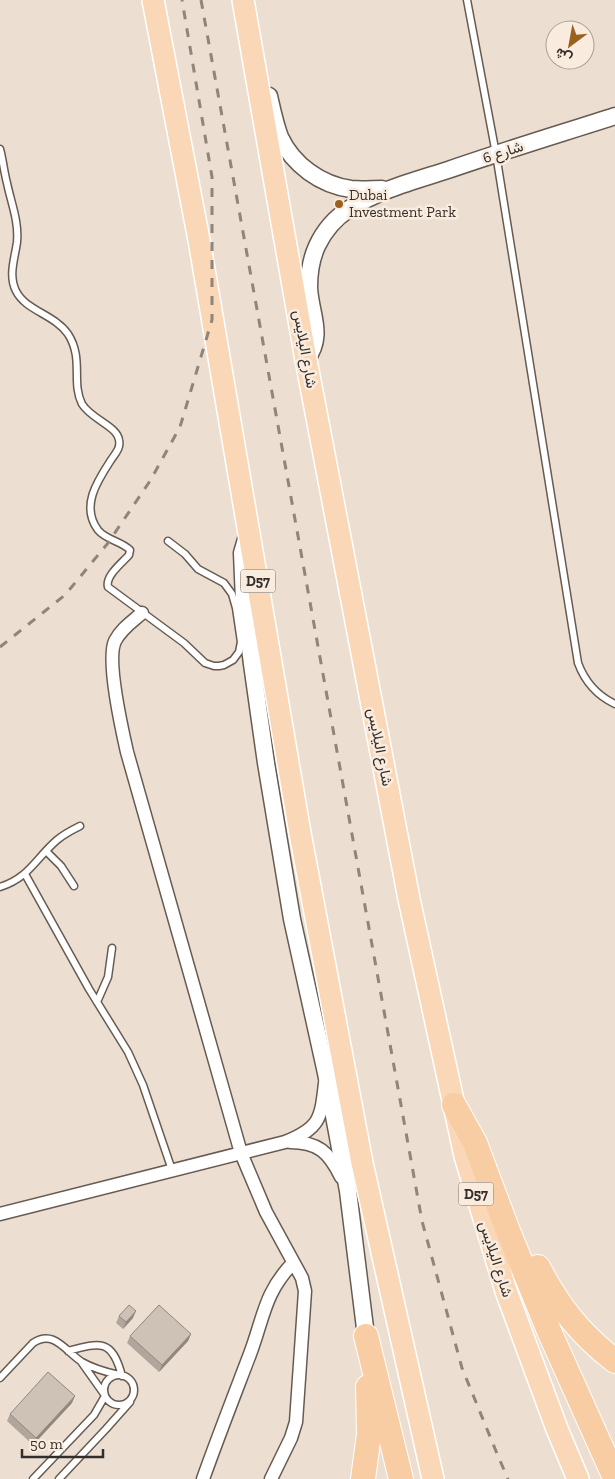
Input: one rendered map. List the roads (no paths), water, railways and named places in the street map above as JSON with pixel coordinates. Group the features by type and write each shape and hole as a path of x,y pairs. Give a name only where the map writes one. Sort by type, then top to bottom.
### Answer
{"highway":[{"name":"D57","path":"153,0 199,240 300,833 360,1153 433,1479"},
{"name":"شارع اليلايس","path":"243,0 306,360 409,899 454,1105 468,1165 506,1291 550,1411 578,1479"},
{"path":"454,1105 475,1143 508,1231 549,1331 615,1478"},
{"path":"508,1231 528,1249 551,1294 567,1315 584,1334 615,1361"},
{"path":"363,1479 370,1426 369,1398 364,1359 366,1336"},
{"path":"366,1336 401,1479"}],"street":[{"path":"254,64 265,81 280,135 290,153 304,168 324,181 342,188 361,190 392,188"},
{"name":"شارع 6","path":"392,188 615,116"},
{"path":"306,360 314,348 317,334 309,288 309,277 318,244 331,225 348,209 392,188"},
{"path":"249,532 242,553 244,601 253,674 292,919 326,1073 348,1191 366,1336"},
{"path":"142,613 117,636 112,648 114,684 127,752 241,1153 266,1212 302,1278 305,1291 297,1414 291,1438 271,1479"},
{"path":"0,1214 285,1142 304,1134 310,1130 318,1119 322,1107 326,1073"},
{"path":"285,1142 308,1143 320,1148 335,1164 348,1191"},
{"path":"202,1479 251,1352 268,1300 277,1282 294,1263"}],"lane":[{"path":"467,0 496,154 578,663 594,691 615,704"},
{"path":"0,149 16,220 17,244 12,276 15,290 23,300 56,322 67,334 75,348 78,389 83,405 93,417 114,430 119,438 119,448 94,488 92,496 91,510 98,530 109,539 130,550 129,555 109,578 108,587 175,636 210,665 220,666 229,663 239,652 240,642 236,608 232,594 229,588 218,579 198,569 185,554 168,541"},
{"path":"0,887 25,874 64,835 80,826"},
{"path":"46,851 61,866 74,886"},
{"path":"25,874 136,1069 172,1170"},
{"path":"97,1002 108,977 112,948"},
{"path":"0,1378 33,1343 38,1339 45,1338 52,1339 80,1360 99,1370 127,1377 133,1384 134,1393 130,1402 59,1479"},
{"path":"68,1351 94,1344 106,1348 116,1356 121,1375"},
{"path":"80,1360 108,1401 113,1405 119,1406 130,1402"},
{"path":"33,1479 94,1415 104,1395 105,1383 114,1376 121,1375"}],"railway":[{"path":"0,647 65,595 108,543 150,481 180,427 212,320 212,177 182,0"},
{"path":"201,0 422,1221 462,1368 508,1479"}],"place":[{"name":"Dubai Investment Park","path":"339,204"}]}
